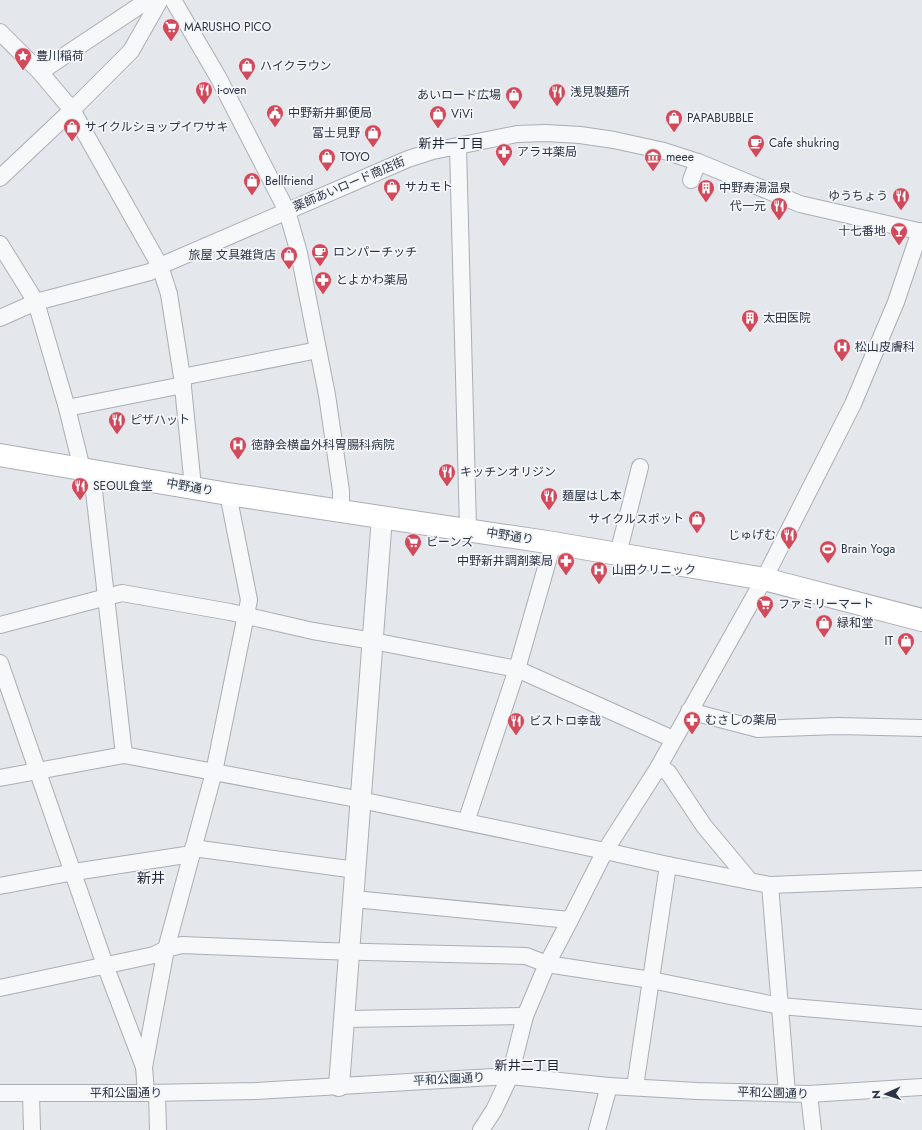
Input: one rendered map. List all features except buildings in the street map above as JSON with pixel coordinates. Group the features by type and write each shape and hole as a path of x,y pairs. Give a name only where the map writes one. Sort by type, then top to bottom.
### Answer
{"main road":[{"name":"中野通り","path":"0,455 228,494 553,542 764,580 922,620"}],"street":[{"path":"40,72 148,0"},
{"path":"0,178 72,110 131,51 160,0"},
{"name":"薬師あいロード商店街","path":"173,0 218,77 287,211 299,253 329,409 341,491 341,511"},
{"path":"0,32 40,72 72,110 160,266 169,294 183,381 193,488"},
{"name":"薬師あいロード商店街","path":"0,318 36,302 150,272 160,266 408,159 433,151 517,134 580,134 664,151 698,162 800,204 921,232"},
{"path":"458,147 468,529"},
{"path":"691,180 698,162"},
{"path":"480,1130 494,1110 510,1076 525,1016 548,964 605,851 658,768 764,580 853,404 896,302 921,232"},
{"path":"0,244 36,302 78,447 88,470 94,491 124,756"},
{"path":"67,408 318,350"},
{"path":"618,554 640,467"},
{"path":"144,1067 166,949 214,772 249,600 228,494"},
{"path":"339,1086 382,517"},
{"path":"466,822 517,669 553,542"},
{"path":"0,625 122,593 246,616 313,631 517,669 673,739"},
{"path":"0,663 106,965 144,1067 158,1130"},
{"path":"689,711 758,729 838,726 904,726 922,728"},
{"path":"0,778 124,756 361,800 770,885 922,879"},
{"path":"658,768 668,772 704,826 750,881"},
{"path":"0,886 192,851 356,870"},
{"path":"635,1087 668,865"},
{"path":"770,885 787,1093"},
{"path":"354,899 570,920"},
{"path":"0,988 154,955 166,949 182,945 526,956 548,964 651,980 780,1006 922,1018"},
{"path":"344,1019 525,1016"},
{"name":"平和公園通り","path":"0,1093 31,1094 256,1091 510,1076 609,1086 697,1091 809,1094 922,1087"},
{"path":"597,1130 609,1086"},
{"path":"31,1094 32,1130"},
{"path":"809,1094 813,1130"}],"place":[{"name":"MARUSHO PICO","path":"171,42"},
{"name":"豊川稲荷","path":"23,71"},
{"name":"ハイクラウン","path":"247,81"},
{"name":"i-oven","path":"204,105"},
{"name":"浅見製麺所","path":"557,107"},
{"name":"あいロード広場","path":"514,110"},
{"name":"中野新井郵便局","path":"275,128"},
{"name":"ViVi","path":"438,129"},
{"name":"PAPABUBBLE","path":"674,133"},
{"name":"サイクルショップイワサキ","path":"72,142"},
{"name":"冨士見野","path":"373,148"},
{"name":"Cafe shukring","path":"756,158"},
{"name":"アラヰ薬局","path":"504,167"},
{"name":"TOYO","path":"327,172"},
{"name":"meee","path":"653,172"},
{"name":"Bellfriend","path":"252,196"},
{"name":"サカモト","path":"392,202"},
{"name":"中野寿湯温泉","path":"706,203"},
{"name":"ゆうちょう","path":"901,211"},
{"name":"代一元","path":"779,221"},
{"name":"十七番地","path":"899,246"},
{"name":"ロンパーチッチ","path":"320,267"},
{"name":"旅屋 文具雑貨店","path":"289,270"},
{"name":"とよかわ薬局","path":"323,295"},
{"name":"太田医院","path":"750,333"},
{"name":"松山皮膚科","path":"842,362"},
{"name":"ピザハット","path":"117,435"},
{"name":"徳静会横畠外科胃腸科病院","path":"238,460"},
{"name":"キッチンオリジン","path":"447,487"},
{"name":"SEOUL食堂","path":"80,501"},
{"name":"麺屋はし本","path":"549,511"},
{"name":"サイクルスポット","path":"697,534"},
{"name":"じゅげむ","path":"789,550"},
{"name":"ビーンズ","path":"413,557"},
{"name":"Brain Yoga","path":"828,564"},
{"name":"中野新井調剤薬局","path":"566,576"},
{"name":"山田クリニック","path":"599,585"},
{"name":"ファミリーマート","path":"765,619"},
{"name":"緑和堂","path":"824,638"},
{"name":"IT","path":"906,656"},
{"name":"むさしの薬局","path":"692,735"},
{"name":"ビストロ幸哉","path":"516,736"}],"district":[{"name":"新井一丁目","path":"451,143"},
{"name":"新井","path":"151,878"},
{"name":"新井二丁目","path":"527,1065"}]}
